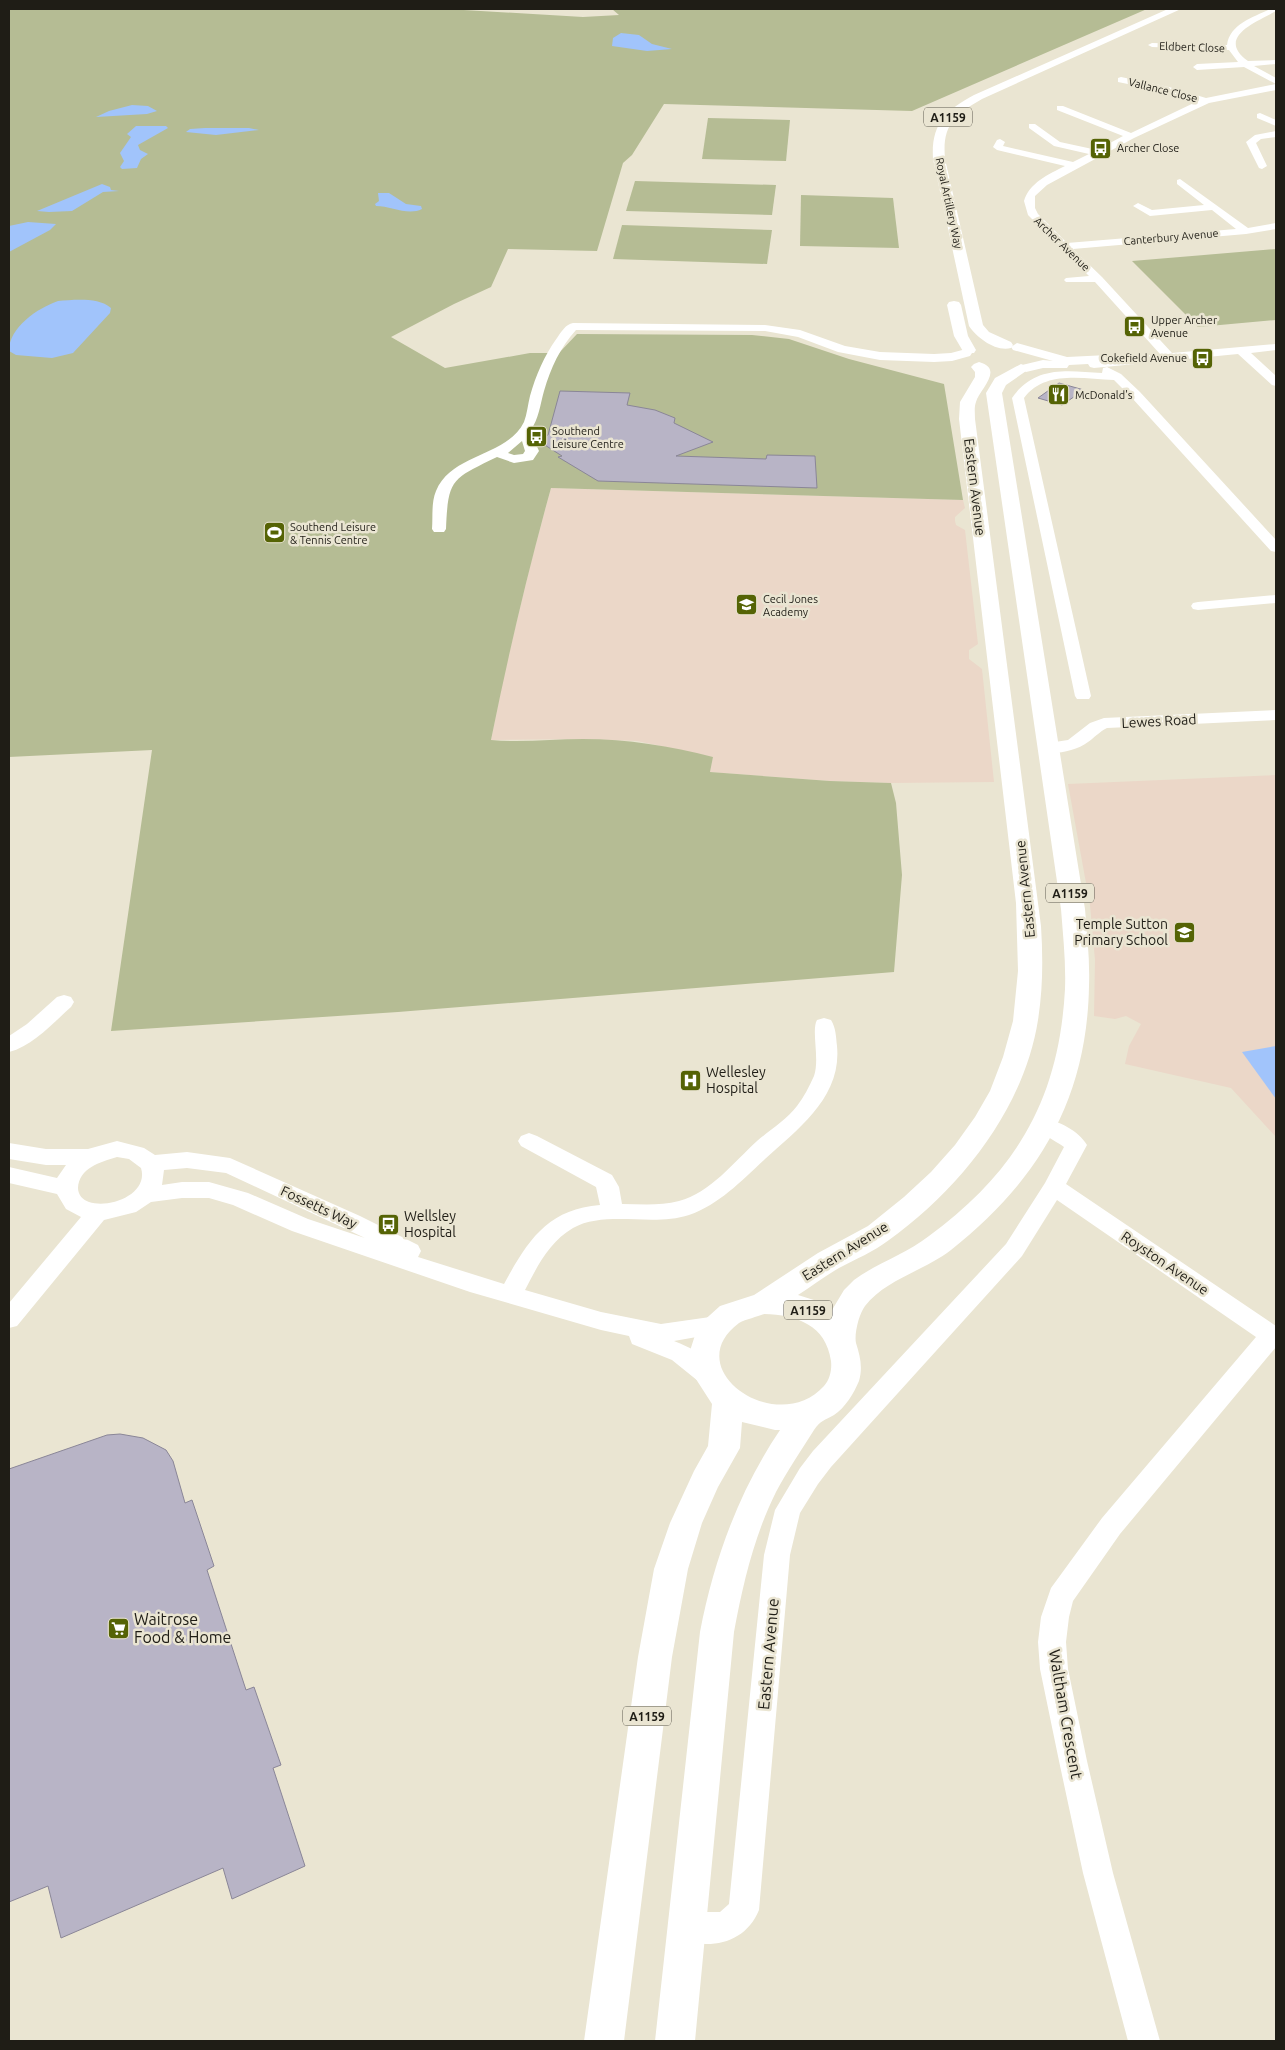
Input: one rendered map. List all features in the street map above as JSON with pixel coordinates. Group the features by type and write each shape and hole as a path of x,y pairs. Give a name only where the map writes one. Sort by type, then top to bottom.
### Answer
{"main road":[{"name":"A1159","path":"940,110 965,94 1159,9"},
{"name":"Royal Artillery Way","path":"1011,346 984,335 976,326 939,159 937,148 940,130 950,115 978,97 1176,9"},
{"path":"951,291 961,336 972,359 998,371 1023,368 1032,363 1033,358 1028,352 1011,346 986,344 972,359"},
{"name":"Eastern Avenue","path":"764,1303 827,1262 883,1230 925,1194 960,1160 986,1124 1008,1081 1020,1049 1030,984 1031,950 1026,892 967,419 968,402 983,377 983,372 972,359"},
{"name":"Eastern Avenue","path":"841,1340 846,1312 854,1297 867,1285 936,1246 980,1209 1027,1157 1044,1125 1063,1080 1070,1044 1077,990 1073,909 994,393 996,386 1001,381 1023,368"},
{"name":"Eastern Avenue","path":"764,1303 786,1303 814,1313 826,1322 841,1340 846,1354 847,1368 843,1383 835,1395 821,1407 809,1413 773,1418 748,1412 728,1401 714,1387 707,1374 704,1351 709,1336 717,1325 736,1310 764,1303"},
{"name":"A1159","path":"604,2041 654,1657 671,1569 686,1523 705,1481 724,1448 728,1401"},
{"name":"Eastern Avenue","path":"675,2041 717,1632 725,1588 730,1568 767,1480 809,1413"}],"street":[{"path":"1275,9 1235,32 1232,48 1246,64 1276,81"},
{"path":"1256,19 1270,21"},
{"name":"Eldbert Close","path":"1152,45 1232,48"},
{"path":"1197,66 1276,62"},
{"name":"Vallance Close","path":"1121,80 1169,90 1206,101"},
{"name":"Archer Avenue","path":"1168,356 1098,279 1033,215 1029,208 1029,199 1036,188 1073,165 1206,101 1276,87"},
{"path":"1060,108 1131,136"},
{"path":"1260,116 1276,123"},
{"path":"1032,126 1057,144 1098,153"},
{"path":"1262,166 1251,142 1258,137 1276,134"},
{"path":"1000,142 998,148 1073,165"},
{"path":"1203,185 1183,184 1246,231"},
{"path":"1138,206 1150,213 1215,207"},
{"name":"Canterbury Avenue","path":"1066,246 1246,231 1276,226"},
{"path":"1070,280 1098,279"},
{"path":"503,449 501,454 506,458 528,457 532,452 532,447 526,440 525,432 549,356 558,342 573,326 765,328 800,334 842,349 867,354 972,359"},
{"path":"1011,346 1067,361 1084,363 1106,370 1117,377 1276,548"},
{"path":"1084,363 1276,347"},
{"path":"1241,350 1276,382"},
{"path":"1023,368 1043,364 1111,363 1168,356"},
{"path":"1111,363 1117,377"},
{"path":"1083,696 1018,398 1024,390 1047,376 1061,374 1117,377"},
{"path":"439,529 440,500 443,489 449,481 463,469 503,449 525,432"},
{"path":"1198,607 1276,599"},
{"name":"Lewes Road","path":"1048,748 1078,742 1095,726 1104,723 1276,715"},
{"path":"9,1045 34,1029 64,1002"},
{"path":"510,1296 534,1251 557,1227 586,1214 665,1212 697,1203 716,1191 801,1115 825,1072 828,1048 824,1025"},
{"name":"Eastern Avenue","path":"687,1927 728,1927 737,1922 744,1910 777,1555 788,1510 804,1482 822,1459 1014,1250 1054,1187 1076,1145 1056,1130 1044,1125"},
{"path":"529,1140 604,1181 608,1187 612,1212"},
{"path":"9,1151 46,1157 88,1157"},
{"path":"9,1176 65,1188 68,1177 76,1166 88,1157 102,1152 131,1151 142,1156 150,1163 154,1173 152,1184 145,1195"},
{"name":"Fossetts Way","path":"150,1163 187,1160 230,1166 352,1222 478,1286"},
{"name":"Royston Avenue","path":"1054,1187 1274,1337"},
{"name":"Fossetts Way","path":"65,1188 68,1198 74,1205 84,1211 97,1213 115,1212 131,1205 145,1195 182,1190 209,1190 240,1198 300,1225 478,1286 601,1321 661,1333 717,1325"},
{"path":"9,1319 97,1213"},
{"name":"Fossetts Way","path":"601,1321 680,1353 707,1374"},
{"name":"Waltham Crescent","path":"1144,2041 1098,1872 1073,1761 1054,1670 1052,1642 1054,1617 1061,1596 1111,1526 1274,1337"}],"shaded area":[{"name":"Cecil Jones Academy","path":"551,488 963,500 965,508 955,517 955,521 956,525 965,530 978,644 969,650 969,659 982,669 994,782 891,783 830,781 710,772 713,757 637,741 585,739 491,740 504,675"},
{"name":"Temple Sutton Primary School","path":"1276,775 1276,1137 1231,1088 1125,1064 1129,1046 1141,1024 1126,1016 1115,1019 1094,1016 1095,960 1090,905 1068,784"}],"green space":[{"path":"9,9 447,9 583,17 619,15 612,9 1147,9 912,111 664,104 632,155 623,163 597,251 508,249 491,287 391,337 445,368 530,353 559,353 577,334 752,335 789,339 849,359 944,384 963,500 551,488 504,676 491,740 600,739 633,742 665,746 713,757 710,772 830,781 891,783 896,803 902,875 894,972 398,1012 111,1031 152,750 9,757"},
{"path":"708,118 790,120 786,161 702,159"},
{"path":"635,181 776,185 772,215 626,211"},
{"path":"801,195 893,198 899,248 800,246"},
{"path":"622,225 772,230 767,264 613,259"},
{"path":"1276,249 1276,320 1198,327 1132,261"}],"water":[{"path":"621,33 639,35 652,44 672,49 647,51 612,46 613,38"},
{"path":"132,105 148,106 157,111 147,114 96,117 109,111"},
{"path":"136,126 166,126 168,128 138,145 140,150 148,154 141,159 137,168 122,169 120,167 124,161 120,153 131,137 127,134"},
{"path":"249,128 259,130 216,135 186,132 190,129"},
{"path":"102,184 110,187 111,190 119,191 103,192 72,211 37,211"},
{"path":"378,193 389,193 406,204 421,206 422,209 405,211 376,206 375,204 379,201"},
{"path":"28,222 56,224 50,230 9,252 9,226"},
{"path":"58,301 93,301 106,304 111,308 110,313 73,353 52,358 16,355 9,351 10,342 19,326 42,308"},
{"path":"1276,1046 1276,1099 1242,1052"}],"building":[{"name":"McDonald's","path":"1059,383 1084,390 1062,405 1038,398"},
{"path":"560,391 630,393 627,405 655,410 675,418 674,423 713,442 676,456 766,459 767,455 815,456 817,488 598,481 558,457 562,456 537,440 548,435"},
{"name":"Waitrose Food & Home","path":"120,1434 143,1438 166,1450 173,1461 185,1503 192,1500 214,1566 207,1570 246,1690 254,1687 281,1765 273,1768 305,1866 232,1899 223,1868 61,1938 48,1886 9,1902 9,1469 107,1435"}],"place":[{"name":"Archer Close","path":"1101,148"},
{"name":"Upper Archer Avenue","path":"1135,326"},
{"name":"Cokefield Avenue","path":"1203,358"},
{"name":"McDonald's","path":"1059,395"},
{"name":"Southend Leisure Centre","path":"536,437"},
{"name":"Southend Leisure & Tennis Centre","path":"274,533"},
{"name":"Cecil Jones Academy","path":"747,605"},
{"name":"Temple Sutton Primary School","path":"1184,932"},
{"name":"Wellesley Hospital","path":"690,1080"},
{"name":"Wellsley Hospital","path":"388,1224"},
{"name":"Waitrose Food & Home","path":"118,1628"}]}
